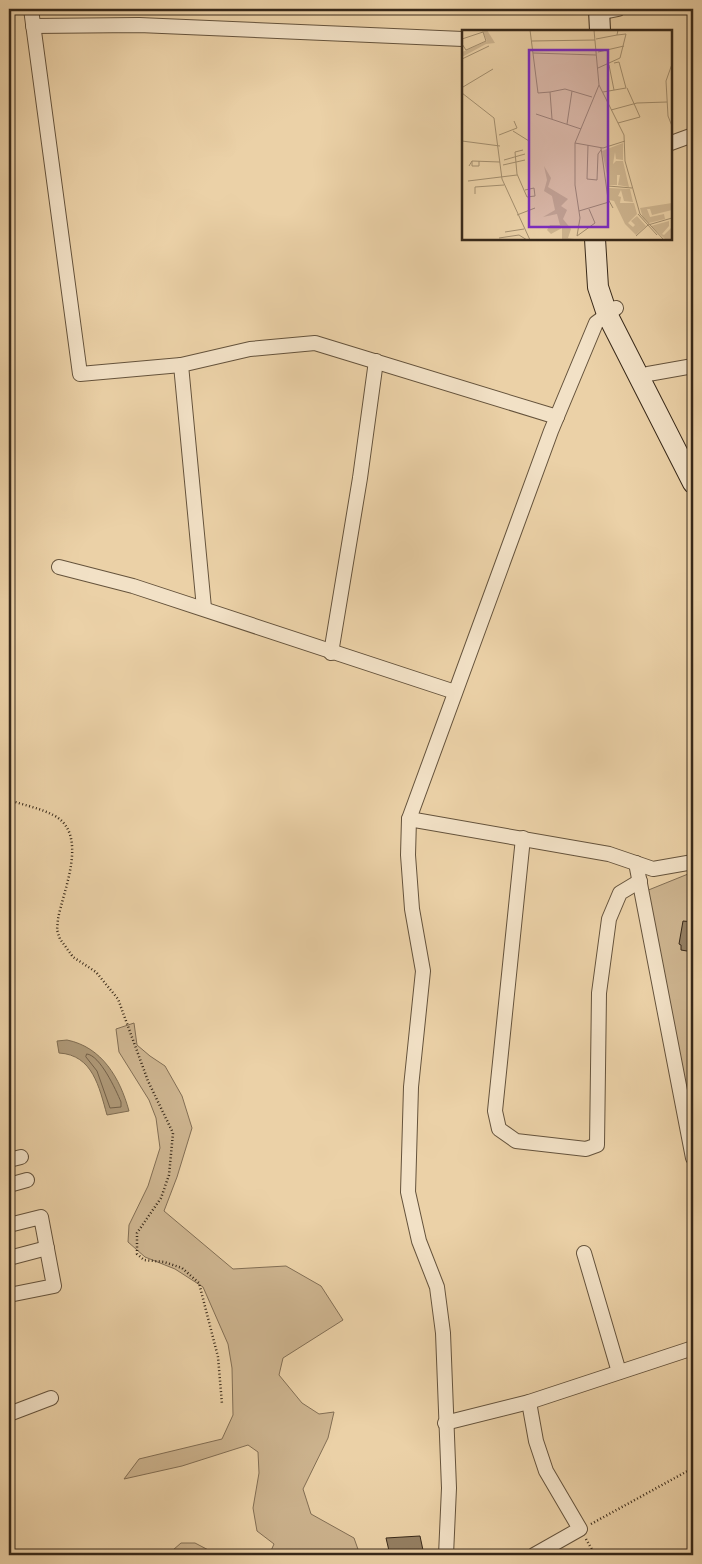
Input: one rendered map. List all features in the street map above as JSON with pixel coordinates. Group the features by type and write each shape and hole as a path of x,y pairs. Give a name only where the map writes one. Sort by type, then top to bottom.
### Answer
{"main road":[{"path":"600,30 608,9"},
{"path":"608,9 609,30"},
{"path":"596,240 598,287 612,311 693,483"},
{"path":"603,240 612,311 622,324 693,462"}],"street":[{"path":"31,9 80,374 181,365 250,349 315,343 557,417"},
{"path":"33,26 138,25 462,39"},
{"path":"672,143 693,135"},
{"path":"446,1555 449,1488 443,1333 437,1287 419,1241 408,1192 411,1087 423,971 412,909 408,855 409,818 557,417 596,323 612,311"},
{"path":"331,653 360,478 376,361"},
{"path":"181,365 204,608"},
{"path":"648,374 693,366"},
{"path":"59,567 134,586 204,608 331,653 455,692"},
{"path":"409,818 609,854 653,869 693,862"},
{"path":"523,838 495,1111 499,1129 516,1141 586,1149 597,1145 599,993 609,919 620,893 640,881"},
{"path":"636,863 693,1158"},
{"path":"9,1185 27,1180"},
{"path":"9,1225 41,1217 54,1286 9,1295"},
{"path":"9,1258 47,1248"},
{"path":"584,1253 619,1372"},
{"path":"445,1423 529,1402 693,1348"},
{"path":"9,1414 51,1398"},
{"path":"529,1402 536,1441 546,1471 580,1529 534,1555"}],"path":[{"path":"9,800 55,815 64,825 70,837 74,850 58,920 57,930 60,939 74,957 96,972 118,999 148,1082 173,1133 169,1175 161,1198 137,1233 137,1254 144,1260 164,1262 182,1268 199,1283 218,1356 222,1404"},
{"path":"595,1555 580,1529 693,1468"}],"shaded area":[{"path":"693,872 693,1136 646,891"},
{"path":"134,1023 137,1045 165,1066 182,1096 192,1128 164,1211 233,1269 286,1266 321,1286 343,1320 283,1358 279,1375 302,1403 319,1414 334,1412 328,1438 303,1489 311,1514 354,1538 360,1555 269,1555 274,1544 257,1531 253,1508 259,1473 258,1452 248,1445 182,1466 124,1479 139,1459 222,1439 233,1415 232,1368 228,1344 203,1287 175,1269 145,1257 128,1242 129,1225 148,1186 160,1148 156,1118 149,1100 119,1052 116,1029"},
{"path":"181,1543 195,1543 218,1555 171,1555 173,1550"}],"water":[{"path":"67,1040 90,1049 108,1066 115,1076 129,1111 107,1115 93,1074 87,1066 70,1055 59,1053 57,1041"}],"building":[{"path":"683,921 693,922 693,952 681,950 681,945 679,944"},
{"path":"420,1536 424,1555 390,1555 386,1538"}]}
